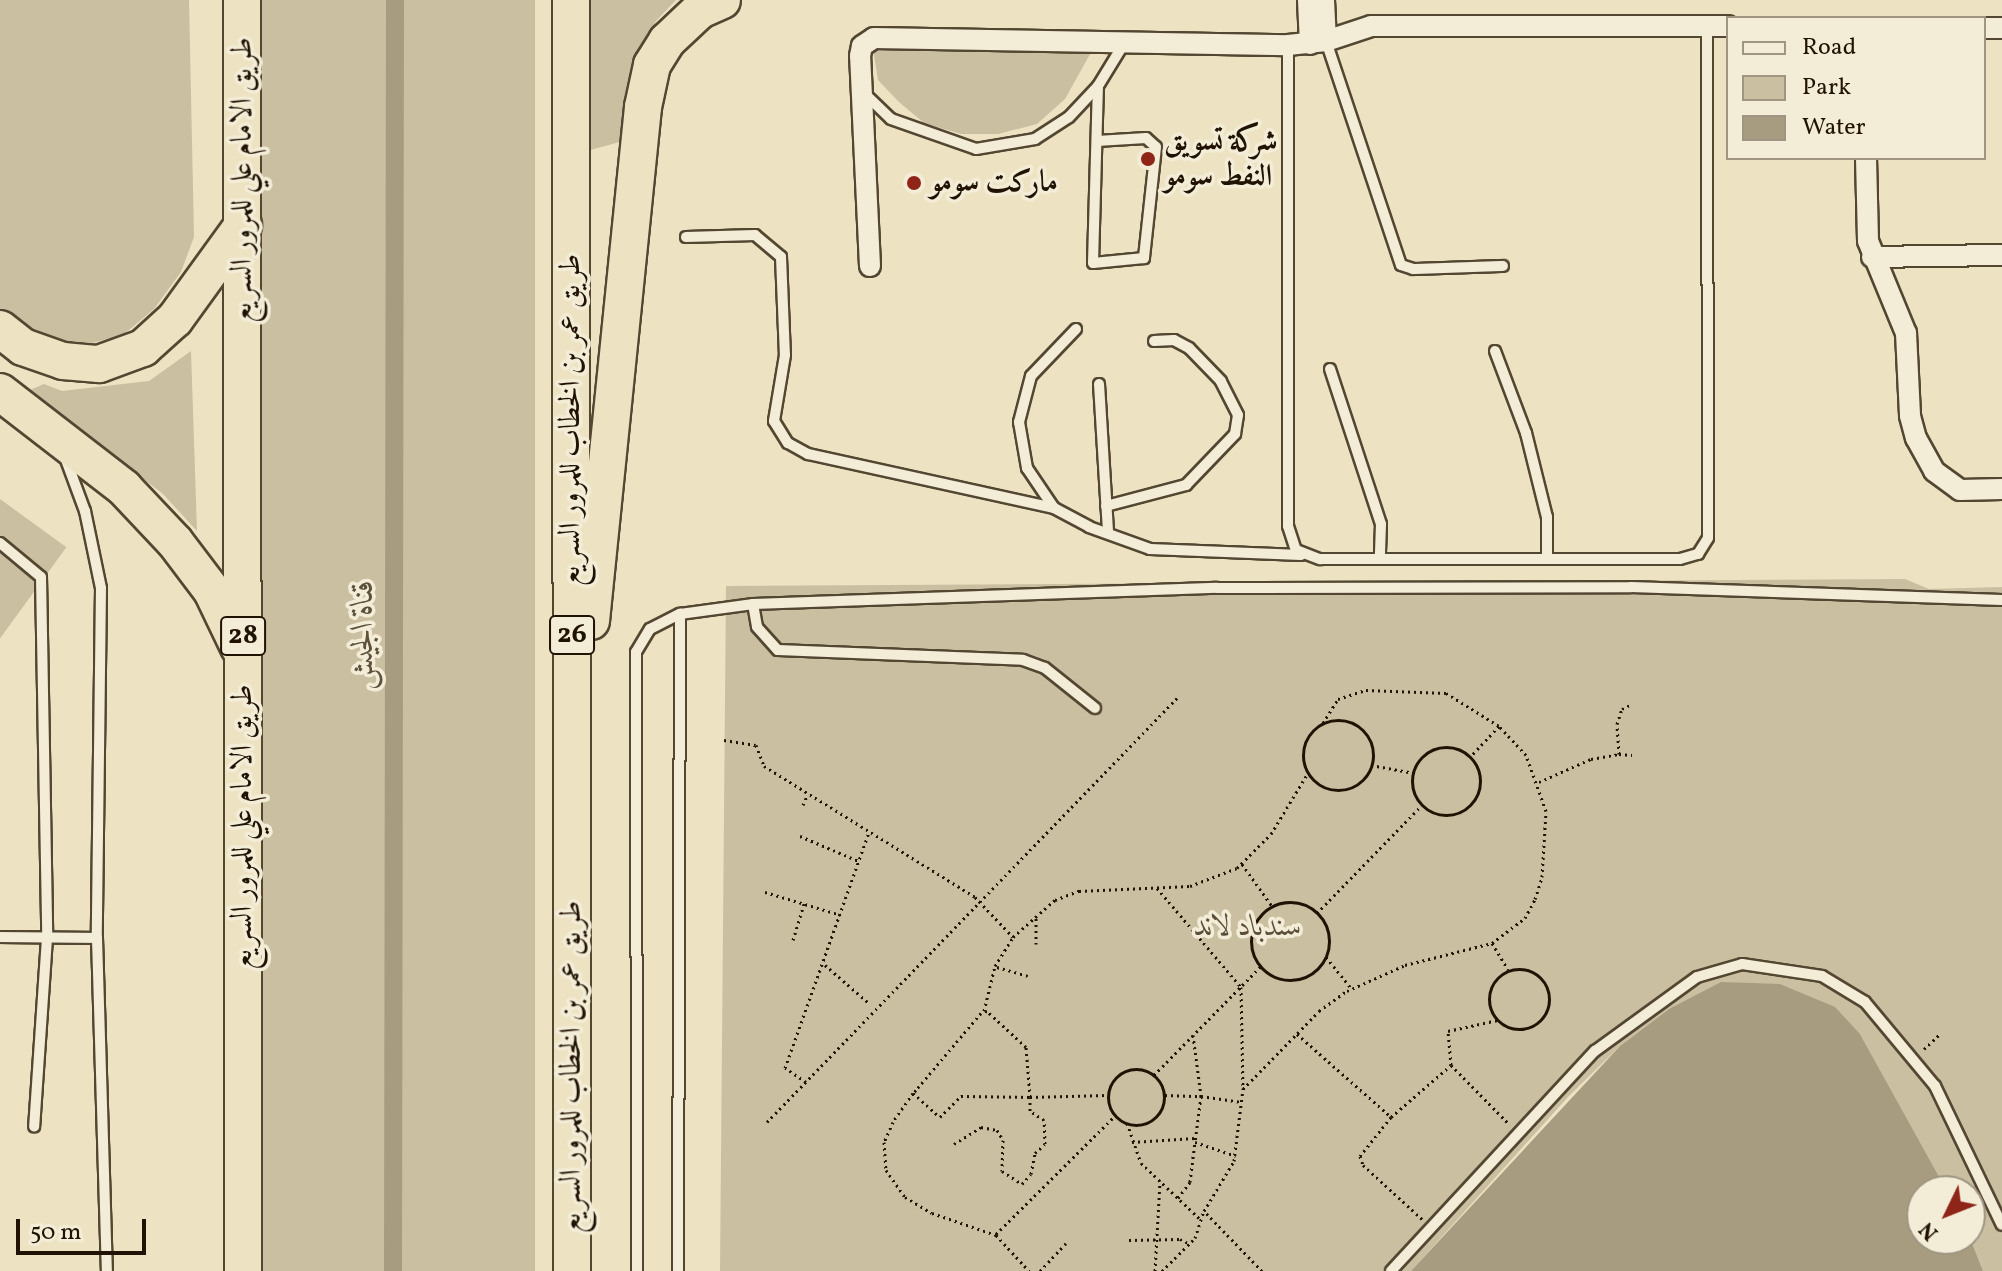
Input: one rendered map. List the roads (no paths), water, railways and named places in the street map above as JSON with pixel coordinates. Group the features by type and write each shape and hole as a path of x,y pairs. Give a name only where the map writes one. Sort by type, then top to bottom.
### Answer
{"highway":[{"name":"طريق الامام علي للمرور السريع","path":"242,0 243,1271"},
{"name":"طريق عمر بن الخطاب للمرور السريع","path":"571,0 572,1271"},
{"path":"572,773 610,468 643,107 652,65 667,41 700,10 722,0"},
{"path":"0,329 23,347 63,361 99,364 143,348 175,319 243,225"},
{"path":"0,392 124,488 175,542 212,591 243,654"}],"street":[{"path":"1308,0 1318,43"},
{"path":"1318,43 1324,0"},
{"path":"870,266 861,51 874,38 1288,45 1318,43 1371,26 1726,26"},
{"path":"1866,160 1872,257 1906,333 1910,416 1927,459 1960,490 2002,489"},
{"path":"1872,257 2002,255"}],"lane":[{"path":"686,237 755,235 781,257 785,355 774,421 788,443 808,454 1054,508 1150,549 1380,559 1689,559 1708,538 1707,26"},
{"path":"863,92 891,119 976,149 1035,139 1069,117 1098,86 1125,42"},
{"path":"1318,43 1401,265 1413,269 1503,266"},
{"path":"1288,45 1288,535 1303,555"},
{"path":"1097,141 1146,138 1156,147 1144,258 1093,263 1098,86"},
{"path":"1054,508 1027,468 1019,422 1031,376 1076,329"},
{"path":"1106,506 1186,485 1235,434 1238,415 1221,381 1189,348 1174,340 1154,341"},
{"path":"1495,351 1526,433 1547,517 1547,559"},
{"path":"1330,369 1381,524 1380,559"},
{"path":"1099,384 1108,533"},
{"path":"56,433 85,511 101,588 97,938 107,1271"},
{"path":"0,543 41,577 47,938 34,1127"},
{"path":"637,1271 636,652 650,629 680,614 753,604 1232,588 1631,587 2002,600"},
{"path":"753,604 757,627 778,650 1023,660 1045,668 1095,708"},
{"path":"678,1271 680,614"},
{"path":"0,937 97,938"},
{"path":"1391,1271 1595,1051 1716,967 1773,965 1822,976 1852,990 1915,1057 1955,1121 2002,1225"}],"water":[{"path":"1721,982 1780,984 1835,1007 1860,1034 1938,1175 1906,1175 1906,1255 1977,1255 1983,1271 1411,1271 1620,1046 1669,1009"}],"waterway":[{"name":"قناة الجيش","path":"393,1271 395,0"}],"place":[{"name":"شركة تسويق النفط سومو","path":"1148,159"},
{"name":"ماركت سومو","path":"914,183"}],"park label":[{"name":"سندباد لاند","path":"1248,927"}]}
